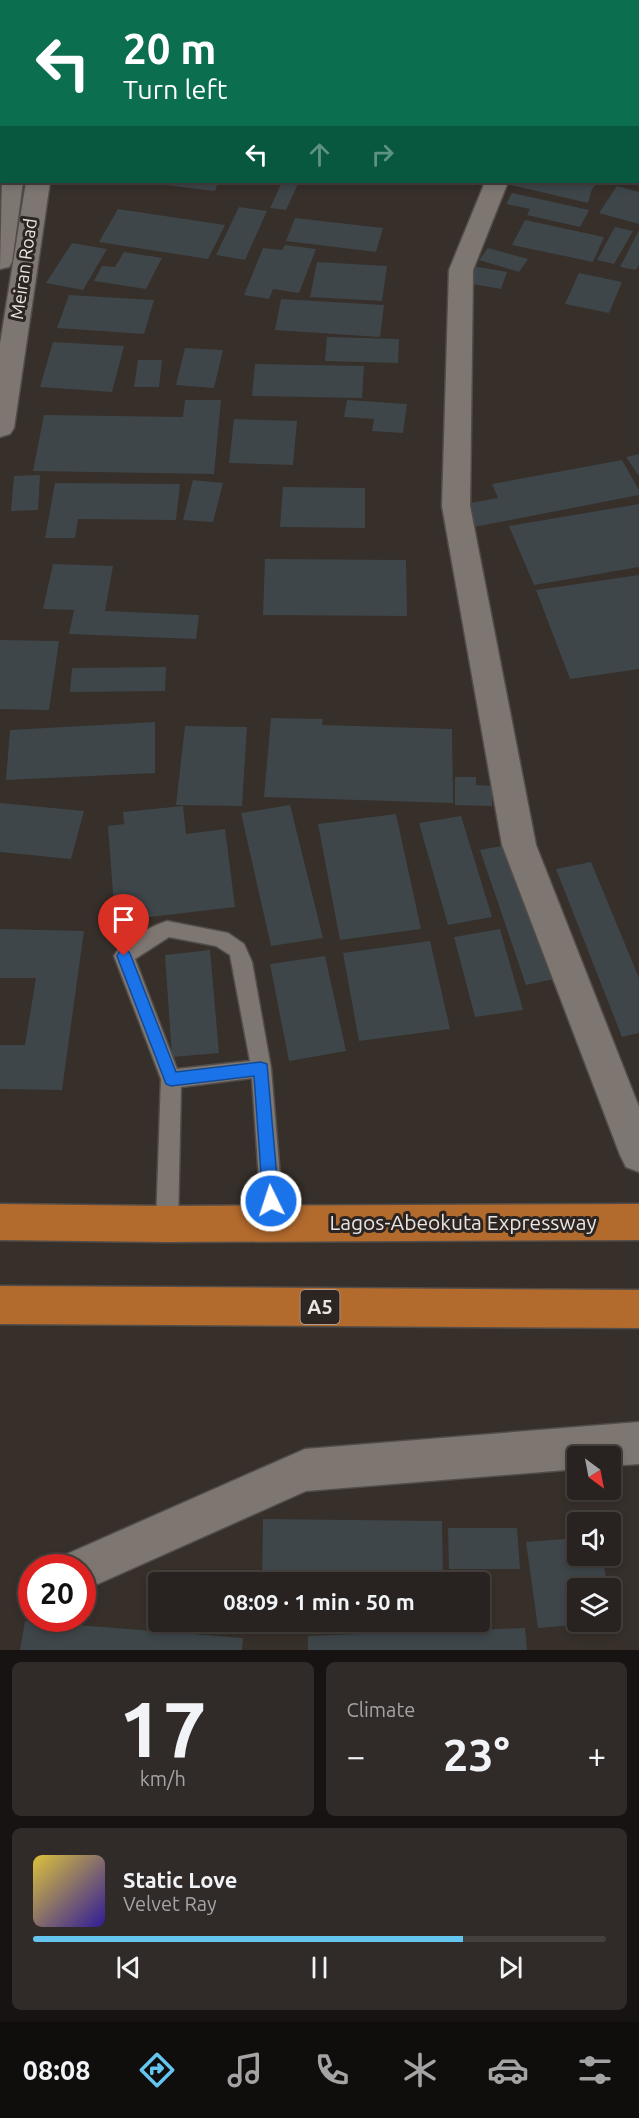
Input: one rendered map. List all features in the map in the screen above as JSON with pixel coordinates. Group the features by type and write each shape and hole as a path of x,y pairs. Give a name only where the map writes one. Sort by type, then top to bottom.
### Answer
{"highway":[{"name":"Lagos-Abeokuta Expressway","path":"0,1222 167,1224 639,1222"},
{"name":"A5","path":"0,1305 639,1309"}],"street":[{"name":"Meiran Road","path":"0,262 11,183"},
{"name":"Meiran Road","path":"0,428 38,183"},
{"path":"496,183 460,270 456,506 519,844 639,1155"},
{"path":"96,1563 305,1470 639,1443"}],"lane":[{"path":"167,1224 171,1079 124,956 146,940 167,929 221,939 237,950 242,962 261,1068 273,1223"},
{"path":"171,1079 261,1068"}],"building":[{"path":"149,183 218,183 215,191"},
{"path":"282,183 299,183 286,210 270,208"},
{"path":"502,183 598,183 592,189 588,203"},
{"path":"617,186 639,192 639,224 599,213"},
{"path":"512,193 589,210 580,227 527,215 530,209 506,204"},
{"path":"239,207 267,211 245,260 216,255"},
{"path":"118,209 225,225 208,259 99,242"},
{"path":"295,218 383,228 376,252 286,241"},
{"path":"525,220 604,237 593,262 512,245"},
{"path":"615,227 633,231 614,264 597,260"},
{"path":"639,230 639,264 636,270 620,267"},
{"path":"72,243 107,249 83,290 46,283"},
{"path":"285,245 316,249 299,293 273,289 269,299 244,295 263,248 282,250"},
{"path":"488,248 528,259 519,272 479,260"},
{"path":"124,252 162,258 146,289 94,281 102,266 115,267"},
{"path":"317,262 387,266 382,301 310,297"},
{"path":"467,265 507,272 501,289 461,282"},
{"path":"579,273 622,282 609,313 565,304"},
{"path":"69,295 154,300 144,334 57,328"},
{"path":"281,299 384,305 380,337 275,330"},
{"path":"327,337 399,339 398,363 325,361"},
{"path":"53,342 124,346 112,392 40,387"},
{"path":"185,348 223,350 214,388 176,385"},
{"path":"138,360 162,360 159,387 134,387"},
{"path":"255,364 364,366 362,398 252,396"},
{"path":"185,400 221,400 214,474 33,471 44,415 183,417"},
{"path":"347,400 407,404 403,433 372,431 374,419 344,417"},
{"path":"234,419 297,421 293,465 229,463"},
{"path":"639,454 639,476 626,457"},
{"path":"622,460 639,490 639,495 469,528 459,505 498,498 492,484"},
{"path":"40,475 38,510 11,511 14,476"},
{"path":"193,480 223,483 213,522 183,520"},
{"path":"55,483 180,484 176,520 78,519 75,538 45,538"},
{"path":"283,487 365,488 365,528 280,527"},
{"path":"639,504 639,567 534,585 509,526"},
{"path":"265,559 406,560 407,616 263,615"},
{"path":"53,564 113,566 105,611 199,615 196,639 69,634 74,610 43,609"},
{"path":"639,575 639,669 570,679 536,590"},
{"path":"0,640 59,641 49,710 0,709"},
{"path":"166,667 165,691 70,692 72,668"},
{"path":"271,718 323,719 322,725 452,729 453,803 264,797"},
{"path":"155,722 155,773 6,780 10,730"},
{"path":"185,726 247,727 242,806 176,805"},
{"path":"455,777 476,777 476,785 492,786 492,806 455,805"},
{"path":"0,803 84,811 71,859 0,852"},
{"path":"290,805 323,938 271,946 241,813"},
{"path":"183,806 186,834 225,829 235,907 115,921 108,826 124,824 123,812"},
{"path":"396,814 421,929 340,940 318,824"},
{"path":"461,816 492,917 448,925 419,823"},
{"path":"507,845 554,979 526,985 480,850"},
{"path":"591,862 639,978 639,1033 622,1037 556,869"},
{"path":"0,929 84,931 62,1090 0,1089 0,1045 25,1045 36,978 0,978"},
{"path":"500,929 523,1010 475,1017 454,937"},
{"path":"430,941 450,1029 359,1041 343,953"},
{"path":"210,950 219,1053 172,1057 165,955"},
{"path":"325,956 346,1051 289,1061 270,964"},
{"path":"263,1519 442,1521 443,1572 262,1572"},
{"path":"448,1528 517,1528 520,1569 449,1569"},
{"path":"567,1539 567,1566 604,1566 606,1578 567,1578 567,1625 538,1628 526,1542"},
{"path":"96,1627 243,1638 242,1650 20,1650 23,1632 96,1632"},
{"path":"525,1628 527,1650 308,1650 308,1636 490,1632 490,1629"}],"route":[{"path":"124,956 171,1079 261,1068 271,1201"}]}
